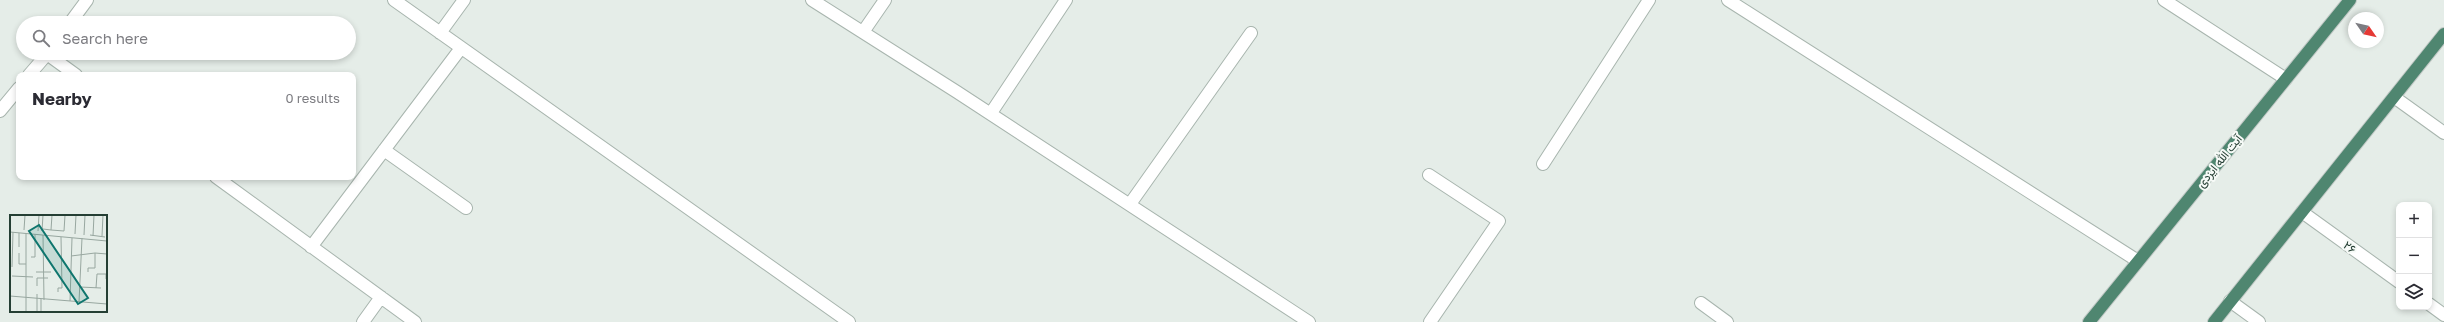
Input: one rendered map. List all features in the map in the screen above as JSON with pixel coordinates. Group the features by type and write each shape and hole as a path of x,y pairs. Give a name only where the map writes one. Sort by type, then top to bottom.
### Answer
{"highway":[{"name":"آیت الله ایزدی","path":"2089,322 2350,0"},
{"path":"2214,322 2444,34"}],"street":[{"path":"75,16 87,0"},
{"path":"394,0 848,322"},
{"path":"440,33 464,0"},
{"path":"812,0 991,113 1309,322"},
{"path":"863,32 885,0"},
{"path":"991,113 1066,0"},
{"path":"1543,164 1649,0"},
{"path":"1728,0 2138,260"},
{"path":"2164,0 2286,79"},
{"path":"1130,204 1251,33"},
{"path":"312,246 461,48"},
{"path":"32,72 42,60"},
{"path":"55,60 72,72"},
{"path":"0,111 4,98 16,90"},
{"path":"2394,97 2444,133"},
{"path":"384,150 466,208"},
{"path":"1429,176 1499,221 1430,322"},
{"path":"220,180 415,322"},
{"name":"۲۶","path":"2302,212 2396,280"},
{"path":"362,322 381,297"},
{"path":"2230,301 2259,322"},
{"path":"1700,303 1727,322"},
{"path":"2432,306 2444,315"}]}
